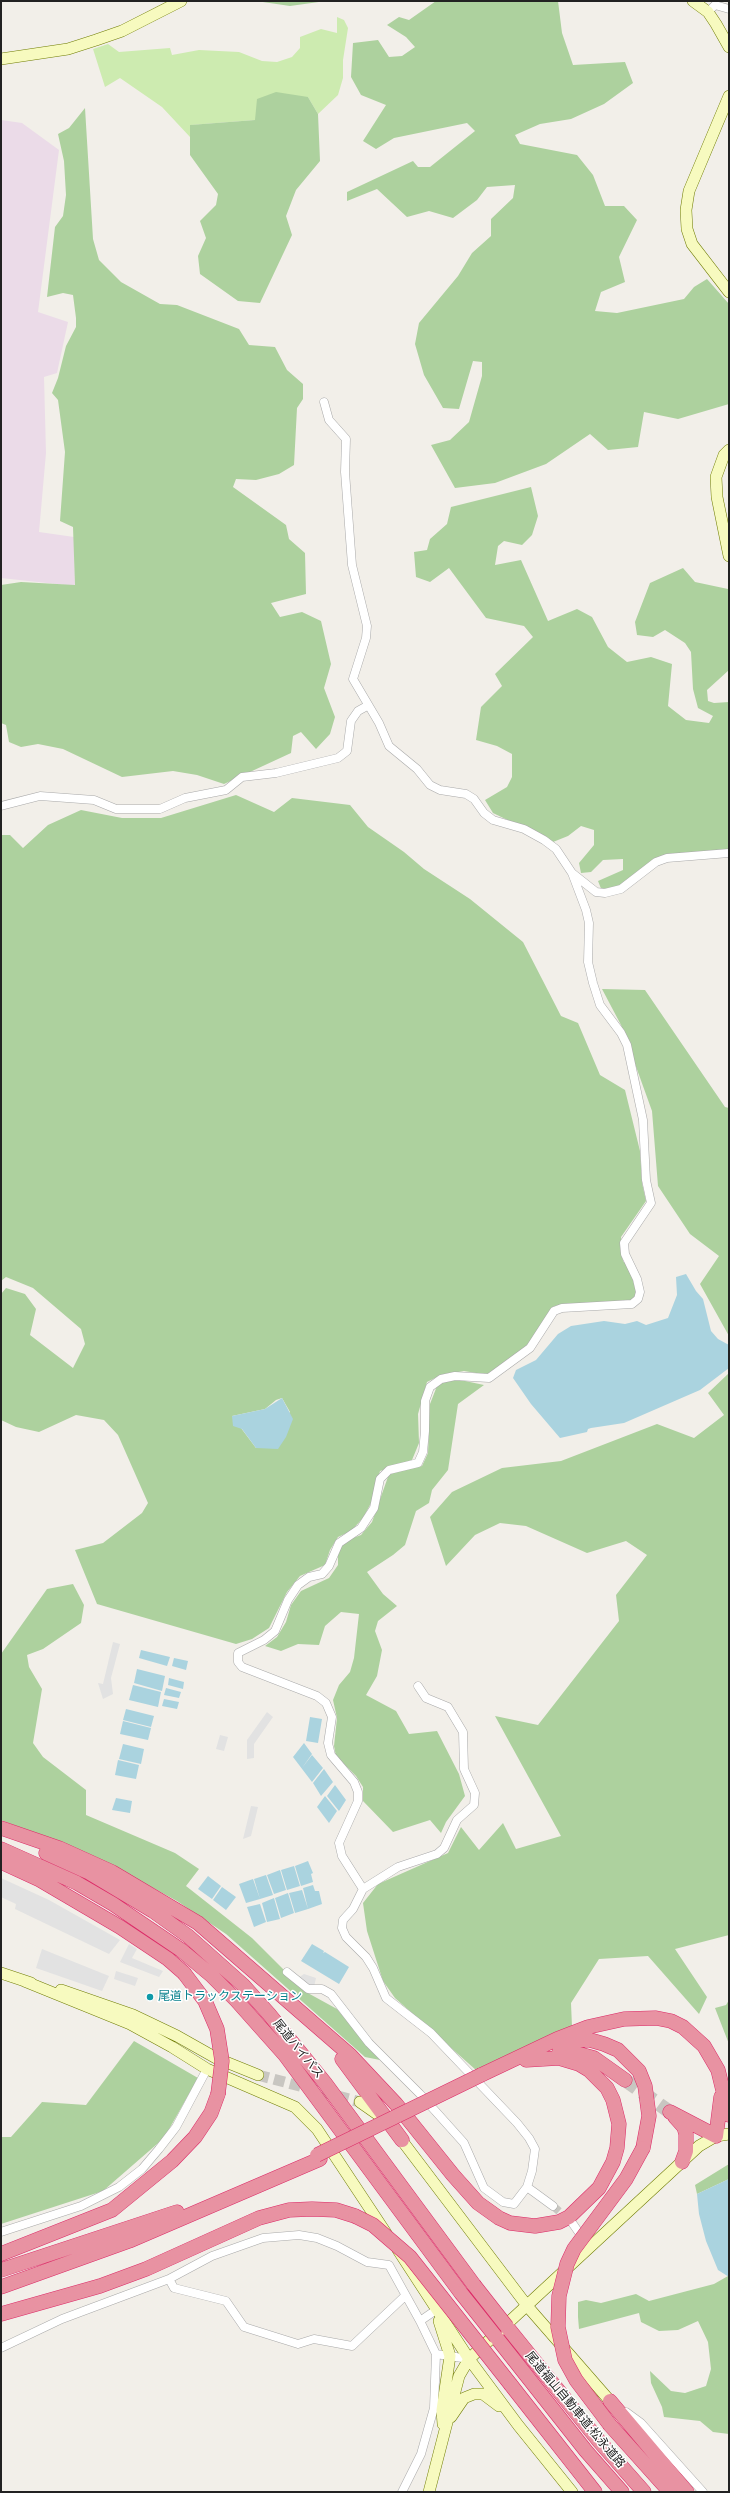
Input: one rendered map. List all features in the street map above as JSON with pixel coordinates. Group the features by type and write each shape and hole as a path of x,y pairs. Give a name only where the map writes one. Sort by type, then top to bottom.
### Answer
{"highway":[{"path":"1,1828 59,1848 112,1872 163,1900 198,1924 291,2002 350,2055 376,2083 478,2203 499,2218 510,2223 535,2226 559,2222 569,2217 599,2188 615,2155 619,2124 613,2100 607,2088 589,2070 580,2064 559,2058 526,2060"},
{"name":"尾道バイパス","path":"1,1834 88,1872 127,1894 188,1936 238,1980 270,2014 320,2077 474,2285 507,2327"},
{"name":"尾道バイパス","path":"1,1849 77,1884 113,1904 181,1950 216,1980 285,2056 496,2338"},
{"path":"1,1862 40,1880 120,1927 168,1959 184,1973 205,2001 217,2029 222,2061 218,2094 211,2114 195,2137 172,2161 112,2210 1,2254"},
{"path":"291,2002 344,2062 402,2140"},
{"path":"1,2287 129,2242 318,2157 482,2077 539,2047 571,2033 605,2022 640,2017 671,2021 683,2027 704,2046 718,2070 729,2115"},
{"path":"539,2047 561,2041 590,2040 618,2050 639,2071 648,2102 649,2116 643,2148 626,2179 574,2249 567,2264 559,2296 559,2338 566,2360 580,2385 610,2425 670,2492"},
{"path":"482,2077 547,2053 577,2053 594,2058 624,2080"},
{"path":"682,2162 686,2151 686,2134 684,2127 670,2112 722,2135 721,2084"},
{"path":"1,2270 195,2206 318,2157"},
{"path":"1,2314 44,2303 127,2276 201,2246 259,2218 289,2210 336,2210 355,2216 373,2226 410,2257 595,2492"},
{"name":"尾道福山自動車道;松永道路","path":"507,2327 599,2441 644,2492"},
{"name":"尾道福山自動車道;松永道路","path":"496,2338 586,2452 622,2492"},
{"path":"610,2401 688,2492"}],"street":[{"path":"1,59 68,49 96,40 122,31 181,1"},
{"path":"693,1 708,12 729,47"},
{"path":"708,12 715,5 729,9"},
{"path":"729,96 690,191 686,210 687,229 692,244 729,292"},
{"path":"324,402 329,420 346,439 345,472 352,564 367,626 366,638 354,679 367,706 379,723 389,746 417,769 430,786 440,790 466,794 474,800 484,813 493,820 524,829 544,840 556,849 572,873 588,916 588,962 600,1005 621,1033 627,1045 644,1120 646,1180 651,1203 624,1243 626,1254 637,1279 640,1292 638,1299 632,1304 562,1308 554,1311 530,1348 489,1378 455,1376 441,1378 430,1387 425,1401 423,1452 418,1463 389,1470 380,1479 374,1508 361,1528 339,1543 329,1566 322,1574 309,1577 298,1585 288,1600 275,1631 264,1640 238,1653 238,1662 242,1667 317,1696 326,1703 332,1717 328,1743 331,1755 354,1782 358,1792 358,1802 339,1843 342,1856 363,1889"},
{"path":"729,450 724,455 716,477 717,497 729,556"},
{"path":"1,806 40,796 94,800 116,809 160,809 185,798 226,790 242,777 276,773 338,758 347,750 351,721 358,711 367,706"},
{"path":"572,873 596,892 605,893 621,889 656,862 667,858 729,853"},
{"path":"288,1972 308,1989 322,1989 331,1994 369,2043 420,2094 464,2143 484,2188 503,2202 514,2204 526,2187 532,2171 535,2149 529,2138 517,2123 431,2033 386,1998 366,1957 346,1937 342,1928 343,1920 353,1909 363,1889 398,1867 437,1854 444,1848 457,1820 474,1805 475,1793 464,1770 463,1732 448,1707 426,1698 418,1686"},
{"path":"1,1974 64,1991 108,2005 161,2028 216,2058 258,2075"},
{"path":"24,1981 130,2024 172,2047 206,2069 295,2107 317,2129 469,2359 518,2425 572,2492"},
{"path":"1,2232 81,2206 119,2187 142,2169 168,2138 186,2109 206,2069"},
{"path":"360,2102 383,2118 402,2140 528,2307 610,2401 641,2423 703,2492"},
{"path":"429,2492 443,2430 459,2376 469,2359 528,2307 588,2246 699,2146 722,2135"},
{"path":"526,2187 553,2206"},
{"path":"573,2224 588,2246"},
{"path":"1,2348 62,2319 169,2279 212,2256 263,2238 299,2235 317,2238 337,2246 367,2262 390,2265 436,2354 434,2408 430,2426 421,2454 402,2492"},
{"path":"169,2279 174,2288 226,2302 244,2327 298,2344 314,2339 352,2346 405,2296"},
{"path":"420,2321 436,2310"},
{"path":"436,2310 450,2356 442,2410 443,2430"},
{"path":"436,2354 469,2359"},
{"path":"443,2430 464,2398 474,2394 483,2394 492,2400 518,2425"},
{"path":"562,2481 567,2492"}],"shaded area":[{"path":"1,120 22,123 59,150 38,312 68,322 57,373 44,377 46,453 39,532 74,537 75,586 1,578"},
{"path":"113,1642 120,1644 111,1678 113,1694 103,1699 98,1683 103,1684"},
{"path":"267,1712 273,1717 254,1744 254,1758 247,1759 247,1740"},
{"path":"220,1735 228,1737 224,1751 216,1749"},
{"path":"251,1806 258,1807 251,1836 243,1839"},
{"path":"1,1878 49,1900 120,1940 109,1954 15,1909 16,1904 1,1897"},
{"path":"129,1944 137,1949 132,1958 163,1971 159,1977 120,1962"},
{"path":"42,1949 109,1976 102,1991 36,1968"},
{"path":"116,1971 138,1978 135,1986 114,1979"},
{"path":"304,1974 316,1978 314,1987 305,1985 298,1978"}],"green space":[{"path":"256,1 326,1 290,6"},
{"path":"436,1 558,1 562,33 573,65 625,62 633,83 604,104 571,119 540,124 515,135 520,144 577,155 593,175 605,206 624,206 637,220 619,257 625,282 601,292 595,311 617,313 684,299 694,287 707,279 729,304 729,404 678,419 644,412 638,447 608,450 590,434 546,464 495,483 455,488 431,445 450,440 469,422 482,376 482,362 473,361 459,409 443,408 424,375 415,344 419,323 458,276 472,253 491,236 491,219 513,198 515,185 487,187 477,200 453,218 429,211 407,217 377,189 347,201 347,192 413,161 418,167 430,167 475,131 467,123 394,138 376,149 363,141 386,105 361,95 351,77 353,43 378,40 389,57 402,56 415,47 406,37 387,25 399,17 409,20"},
{"path":"337,17 344,20 348,28 343,60 343,78 338,95 318,114 308,97 255,120 191,125 190,137 162,107 120,78 105,87 93,49 108,44 119,52 170,48 172,55 199,50 239,52 262,61 277,62 292,57 300,48 300,37 321,29 337,33"},
{"path":"276,92 308,97 318,114 320,161 296,190 286,216 292,235 260,303 238,301 200,274 198,256 206,238 200,221 216,205 218,194 190,155 190,125 255,120 257,99"},
{"path":"85,108 93,239 99,260 121,282 160,304 177,305 239,329 249,345 275,347 287,370 303,384 303,399 297,408 294,465 279,474 256,480 236,479 233,487 286,525 289,539 305,553 306,594 271,603 280,617 302,612 321,621 331,664 324,688 335,717 330,734 316,749 301,732 293,736 291,753 224,784 197,775 173,771 122,777 63,749 38,744 21,747 9,742 6,725 1,723 1,585 21,582 75,585 73,527 60,521 65,452 58,400 52,393 58,378 66,346 76,327 76,318 73,295 63,293 47,297 55,227 63,216 66,195 64,161 58,134 69,128"},
{"path":"531,487 538,516 532,535 522,545 504,541 498,546 495,565 521,560 548,621 577,609 592,617 608,647 627,662 651,657 672,664 668,706 686,720 709,723 713,716 698,708 693,689 691,652 685,643 665,630 653,637 637,635 635,622 650,583 683,568 695,582 728,589 729,670 707,690 708,701 714,703 729,702 729,851 672,856 624,884 602,891 598,881 623,870 623,859 603,860 591,872 581,873 579,863 594,845 594,830 581,826 568,836 553,842 493,813 485,800 507,787 512,777 512,754 497,746 476,740 481,707 502,686 495,674 533,637 524,626 486,618 449,568 430,582 416,577 414,552 427,550 430,539 447,524 451,507"},
{"path":"236,795 274,812 292,798 350,805 368,827 404,852 424,869 470,899 523,942 561,1016 578,1023 600,1075 625,1090 640,1151 642,1183 646,1201 621,1237 623,1261 630,1268 637,1296 627,1303 554,1306 527,1348 488,1375 464,1371 441,1375 427,1382 418,1414 419,1443 412,1460 380,1471 371,1503 363,1518 351,1531 338,1537 330,1550 325,1565 300,1576 287,1592 269,1628 252,1639 236,1644 97,1604 75,1550 103,1543 142,1513 148,1503 118,1435 104,1420 76,1415 39,1432 16,1427 1,1420 1,1294 6,1288 25,1294 36,1309 30,1335 73,1368 85,1344 81,1329 33,1288 6,1277 1,1281 1,835 10,835 23,848 48,825 81,810 122,818 161,818","holes":["282,1398 290,1412 256,1448 232,1416 265,1409 276,1400"]},
{"path":"602,989 645,990 725,1107 729,1108 729,1336 700,1284 719,1256 690,1234 658,1186 652,1111 621,1025"},
{"path":"729,1373 729,1935 675,1949 707,1997 699,2014 648,1956 599,1959 571,2003 572,2027 477,2071 395,1998 383,1981 367,1931 363,1903 378,1884 448,1853 461,1827 479,1850 503,1823 516,1849 561,1836 495,1716 538,1725 619,1621 616,1595 647,1555 626,1541 587,1553 526,1526 500,1523 475,1535 446,1566 430,1517 452,1492 502,1468 561,1461 657,1424 694,1438 724,1415 708,1393"},
{"path":"451,1378 484,1385 458,1404 448,1470 432,1490 429,1503 416,1511 405,1545 393,1555 367,1572 383,1594 397,1606 378,1621 375,1631 382,1650 377,1676 366,1695 396,1711 409,1734 437,1731 459,1774 465,1796 446,1822 441,1833 430,1820 393,1832 363,1801 363,1787 356,1776 336,1756 334,1746 337,1718 333,1700 339,1685 350,1672 354,1658 359,1614 341,1612 325,1626 319,1645 298,1644 281,1651 265,1646 277,1637 286,1622 291,1605 301,1591 329,1578 338,1565 338,1547 345,1541 361,1535 372,1522 389,1474 422,1466 428,1453 430,1404 437,1386"},
{"path":"73,1584 84,1605 81,1623 43,1649 27,1655 29,1667 42,1689 33,1743 43,1757 86,1790 86,1815 175,1853 199,1869 186,1886 252,1938 306,1992 337,2009 380,2060 365,2057 226,1934 177,1901 96,1857 1,1820 1,1654 47,1589"},
{"path":"729,2000 729,2044 715,2008 726,2005"},
{"path":"134,2041 198,2078 164,2138 103,2191 1,2224 1,2137 11,2137 42,2102 86,2105"},
{"path":"729,2164 729,2179 697,2194 695,2185"},
{"path":"728,2276 729,2434 713,2432 700,2421 664,2417 662,2407 651,2383 650,2371 671,2391 685,2393 706,2386 711,2369 708,2342 698,2321 678,2330 659,2331 641,2322 639,2313 579,2329 578,2302 586,2300 601,2303 636,2294 649,2301 714,2284"}],"water":[{"path":"686,1274 696,1291 703,1299 711,1331 718,1339 729,1345 729,1368 700,1390 624,1423 591,1428 588,1429 587,1432 560,1438 531,1404 513,1378 516,1370 536,1360 558,1334 571,1326 604,1321 625,1324 637,1321 646,1325 668,1318 677,1295 676,1277"},
{"path":"282,1398 293,1419 286,1437 278,1449 256,1448 242,1429 233,1426 232,1416 265,1409"},
{"path":"141,1650 170,1657 167,1666 139,1658"},
{"path":"174,1658 188,1661 186,1670 172,1666"},
{"path":"137,1669 165,1676 162,1691 134,1683"},
{"path":"169,1678 184,1682 183,1689 168,1685"},
{"path":"133,1685 161,1692 158,1707 129,1700"},
{"path":"166,1688 181,1692 179,1698 164,1695"},
{"path":"164,1699 179,1702 177,1709 162,1706"},
{"path":"126,1709 154,1716 151,1727 123,1720"},
{"path":"310,1717 322,1719 318,1743 306,1741"},
{"path":"123,1721 151,1728 148,1740 120,1734"},
{"path":"304,1743 312,1754 302,1768 312,1755 323,1768 312,1782 293,1757"},
{"path":"123,1744 144,1749 141,1764 119,1759"},
{"path":"118,1760 139,1765 136,1779 115,1775"},
{"path":"324,1769 333,1782 321,1796 313,1783"},
{"path":"335,1785 346,1800 339,1811 327,1796"},
{"path":"325,1796 337,1811 329,1823 317,1807"},
{"path":"116,1798 132,1801 130,1813 112,1810"},
{"path":"308,1861 313,1873 311,1874 313,1882 301,1886 295,1866"},
{"path":"294,1866 300,1886 287,1890 281,1870"},
{"path":"280,1870 286,1890 274,1894 267,1875"},
{"path":"266,1875 273,1895 260,1899 254,1879"},
{"path":"208,1876 221,1886 212,1899 198,1889"},
{"path":"253,1879 260,1899 246,1903 239,1884"},
{"path":"313,1885 315,1891 319,1891 322,1904 308,1909 303,1888"},
{"path":"222,1887 236,1897 226,1910 213,1900"},
{"path":"302,1890 308,1909 295,1913 289,1893"},
{"path":"288,1893 294,1913 281,1918 275,1898"},
{"path":"274,1898 280,1919 267,1922 262,1903"},
{"path":"260,1904 266,1922 254,1927 247,1907"},
{"path":"312,1944 324,1951 323,1953 325,1952 349,1967 339,1984 301,1961"},
{"path":"729,2179 729,2277 718,2270 706,2241 699,2214 697,2194"}],"tunnel":[{"path":"258,2075 360,2102"},
{"path":"625,2080 670,2112"},
{"path":"553,2206 569,2220"}],"place":[{"name":"尾道トラックステーション","path":"150,1997"}]}
